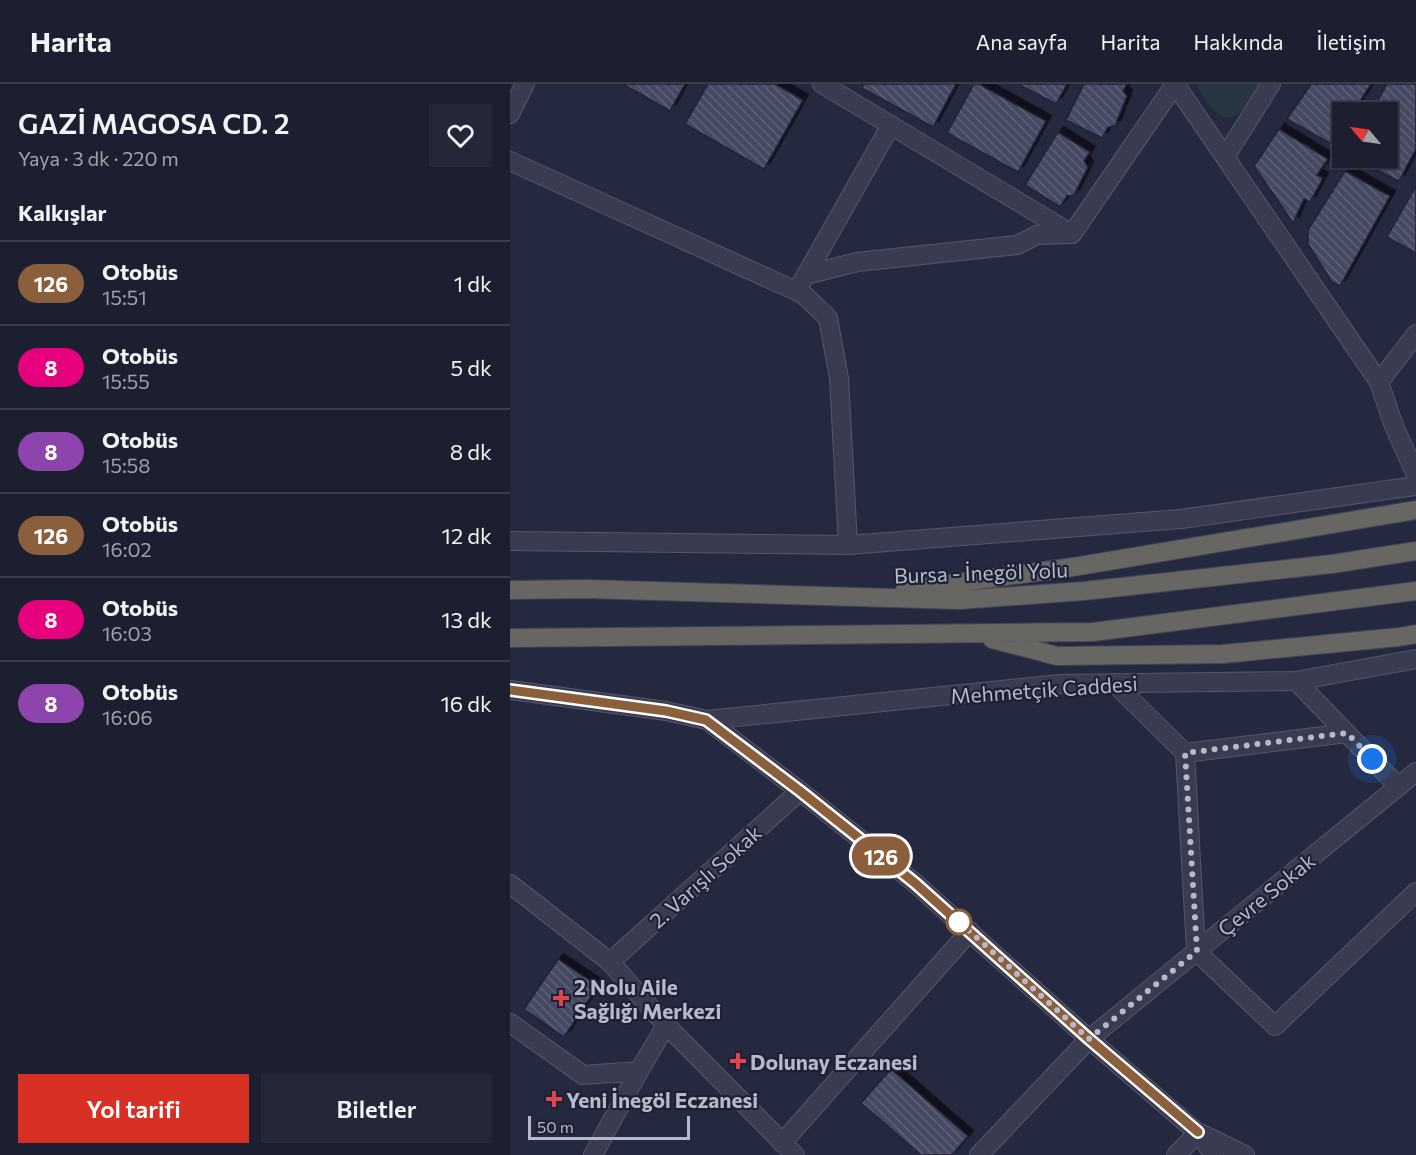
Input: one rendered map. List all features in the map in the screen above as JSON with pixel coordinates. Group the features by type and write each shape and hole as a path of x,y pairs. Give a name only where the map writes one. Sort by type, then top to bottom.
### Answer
{"highway":[{"path":"850,597 1073,567 1416,510"},
{"name":"Bursa - İnegöl Yolu","path":"510,590 587,589 959,600 1084,591 1332,564 1416,551"},
{"path":"510,638 1093,632 1416,591"},
{"path":"967,633 1057,656 1223,654 1416,634"}],"street":[{"path":"510,114 525,84"},
{"path":"822,84 1072,234"},
{"path":"1072,234 1175,84 1379,382 1394,426 1416,475"},
{"path":"1225,157 1271,84"},
{"path":"848,545 838,378 828,318 804,295 801,283 891,125"},
{"path":"510,161 801,283 857,262 1017,245 1037,235 1072,234"},
{"path":"1379,382 1416,334"},
{"path":"510,542 848,545 1181,519 1416,486"},
{"name":"Mehmetçik Caddesi","path":"706,720 1060,684 1296,681 1416,659"},
{"path":"1296,681 1398,786"},
{"path":"1114,683 1185,753 1197,951 1275,1026 1416,892"},
{"path":"510,690 666,711 706,720 800,791 915,883 1089,1039 1198,1132 1245,1155"},
{"path":"1185,753 1347,733"},
{"name":"Çevre Sokak","path":"979,1155 1089,1039 1416,772"},
{"name":"2. Varışlı Sokak","path":"610,962 800,791"},
{"path":"510,884 610,962 666,1025 789,1149 970,931"},
{"path":"510,1023 583,1075 639,1071"},
{"path":"593,1155 666,1025"},
{"path":"1176,1155 1198,1132"},
{"path":"1198,1132 1214,1155"}],"shaded area":[{"path":"1197,84 1263,84 1242,110 1231,117 1224,118 1208,103"}],"building":[{"path":"623,84 685,84 670,111"},
{"path":"708,84 775,84 803,100 764,169 685,124"},
{"path":"864,84 956,84 933,127 862,88"},
{"path":"974,84 979,84 1046,121 1018,172 947,133"},
{"path":"1018,84 1067,84 1056,104"},
{"path":"1084,84 1127,84 1123,91 1127,96 1115,126 1108,127 1102,138 1066,120"},
{"path":"1311,84 1371,84 1359,102 1332,102 1332,144 1287,119"},
{"path":"1387,84 1416,84 1416,149 1399,181 1372,168 1398,168 1398,102 1377,102"},
{"path":"1279,129 1328,159 1317,175 1323,178 1310,202 1304,199 1293,223 1254,166"},
{"path":"1058,132 1090,152 1084,161 1088,167 1074,195 1067,196 1060,207 1025,185"},
{"path":"1345,171 1390,196 1340,286 1332,282 1308,244 1308,230"},
{"path":"1416,186 1416,253 1387,237"},
{"name":"2 Nolu Aile Sağlığı Merkezi","path":"558,959 598,986 564,1037 524,1009"},
{"path":"891,1069 968,1136 952,1155 921,1155 861,1103"}],"bus line":[{"name":"126","path":"510,690 666,711 706,720 800,791 915,883 1089,1039 1198,1132"}],"place":[{"name":"2 Nolu Aile Sağlığı Merkezi","path":"561,998"},
{"name":"Dolunay Eczanesi","path":"738,1061"},
{"name":"Yeni İnegöl Eczanesi","path":"554,1099"}],"route":[{"path":"959,922 956,919 1089,1039 1197,951 1185,753 1347,733 1372,759"}]}
